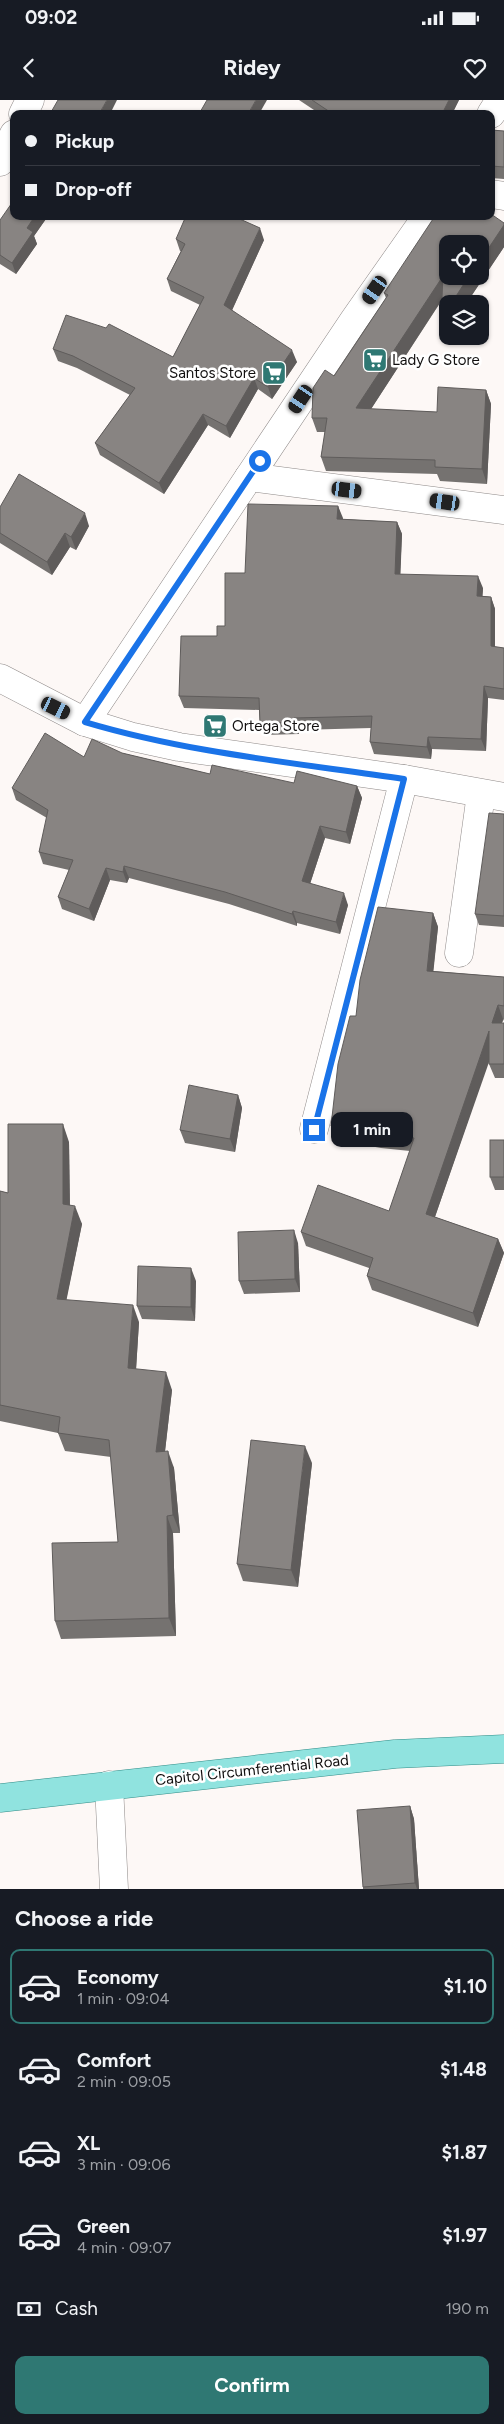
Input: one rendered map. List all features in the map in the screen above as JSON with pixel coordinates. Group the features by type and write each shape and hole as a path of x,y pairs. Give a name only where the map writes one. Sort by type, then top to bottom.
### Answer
{"main road":[{"name":"Capitol Circumferential Road","path":"0,1798 395,1754 504,1749"}],"street":[{"path":"0,162 10,142"},
{"path":"85,722 354,320 424,220"},
{"path":"249,477 504,510"},
{"path":"0,678 85,722 133,737 179,747 404,779 492,796 459,953"},
{"path":"314,1130 404,779"},
{"path":"109,1785 114,1889"}],"building":[{"path":"58,100 107,100 101,110 52,110"},
{"path":"207,100 256,100 250,110 201,110"},
{"path":"312,100 449,100 444,110 327,110"},
{"path":"495,130 504,131 504,167 495,166"},
{"path":"10,206 10,220 32,220 27,228 33,232 12,263 0,255 0,220"},
{"path":"495,217 504,223 489,248 489,235 439,235 439,282 356,408 437,412 438,387 486,390 482,469 435,467 435,460 321,457 327,418 312,418 313,388 325,370 334,376 388,295 384,293 432,220 495,220"},
{"path":"184,220 242,220 260,228 224,305 292,350 268,387 254,378 226,426 203,414 159,483 95,443 135,388 73,356 53,349 66,315 106,328 109,324 173,357 204,297 167,279 185,244 176,239"},
{"path":"443,285 463,285 457,295 442,295"},
{"path":"19,474 85,513 71,537 65,533 47,562 0,533 0,507"},
{"path":"248,504 338,506 337,519 397,522 395,574 478,576 477,596 491,597 491,646 504,648 504,689 484,686 481,739 428,737 427,747 370,742 372,716 294,718 295,722 260,723 259,698 179,696 181,636 217,636 217,626 225,626 225,573 245,573"},
{"path":"45,733 84,757 92,739 122,753 210,774 212,765 294,783 297,771 357,786 346,832 320,826 302,881 344,893 336,922 293,911 292,914 225,892 124,866 123,872 106,868 89,909 58,897 73,860 39,852 48,810 12,788"},
{"path":"489,813 504,814 504,916 475,914"},
{"path":"378,907 433,913 427,971 504,977 504,1006 498,1005 492,1023 504,1023 504,1064 489,1064 489,1031 426,1214 498,1239 473,1313 367,1276 373,1258 301,1232 318,1185 389,1211 414,1138 331,1126 338,1064 350,1016 356,1016 360,980"},
{"path":"189,1085 238,1095 230,1139 180,1130"},
{"path":"8,1124 63,1124 63,1204 75,1206 57,1299 133,1305 128,1368 166,1372 156,1452 168,1451 173,1515 167,1516 169,1618 55,1621 52,1543 118,1542 109,1440 58,1433 60,1417 0,1405 0,1191 8,1193"},
{"path":"490,1140 504,1140 504,1177 490,1177"},
{"path":"294,1230 295,1279 239,1281 238,1232"},
{"path":"138,1266 191,1268 191,1307 137,1306"},
{"path":"251,1440 305,1446 291,1570 237,1564"},
{"path":"410,1806 415,1883 363,1887 357,1810"}],"place":[{"name":"Lady G Store","path":"375,360"},
{"name":"Santos Store","path":"274,373"},
{"name":"Ortega Store","path":"215,726"}],"route":[{"path":"260,461 85,722 133,737 179,747 404,779 314,1130"}]}
